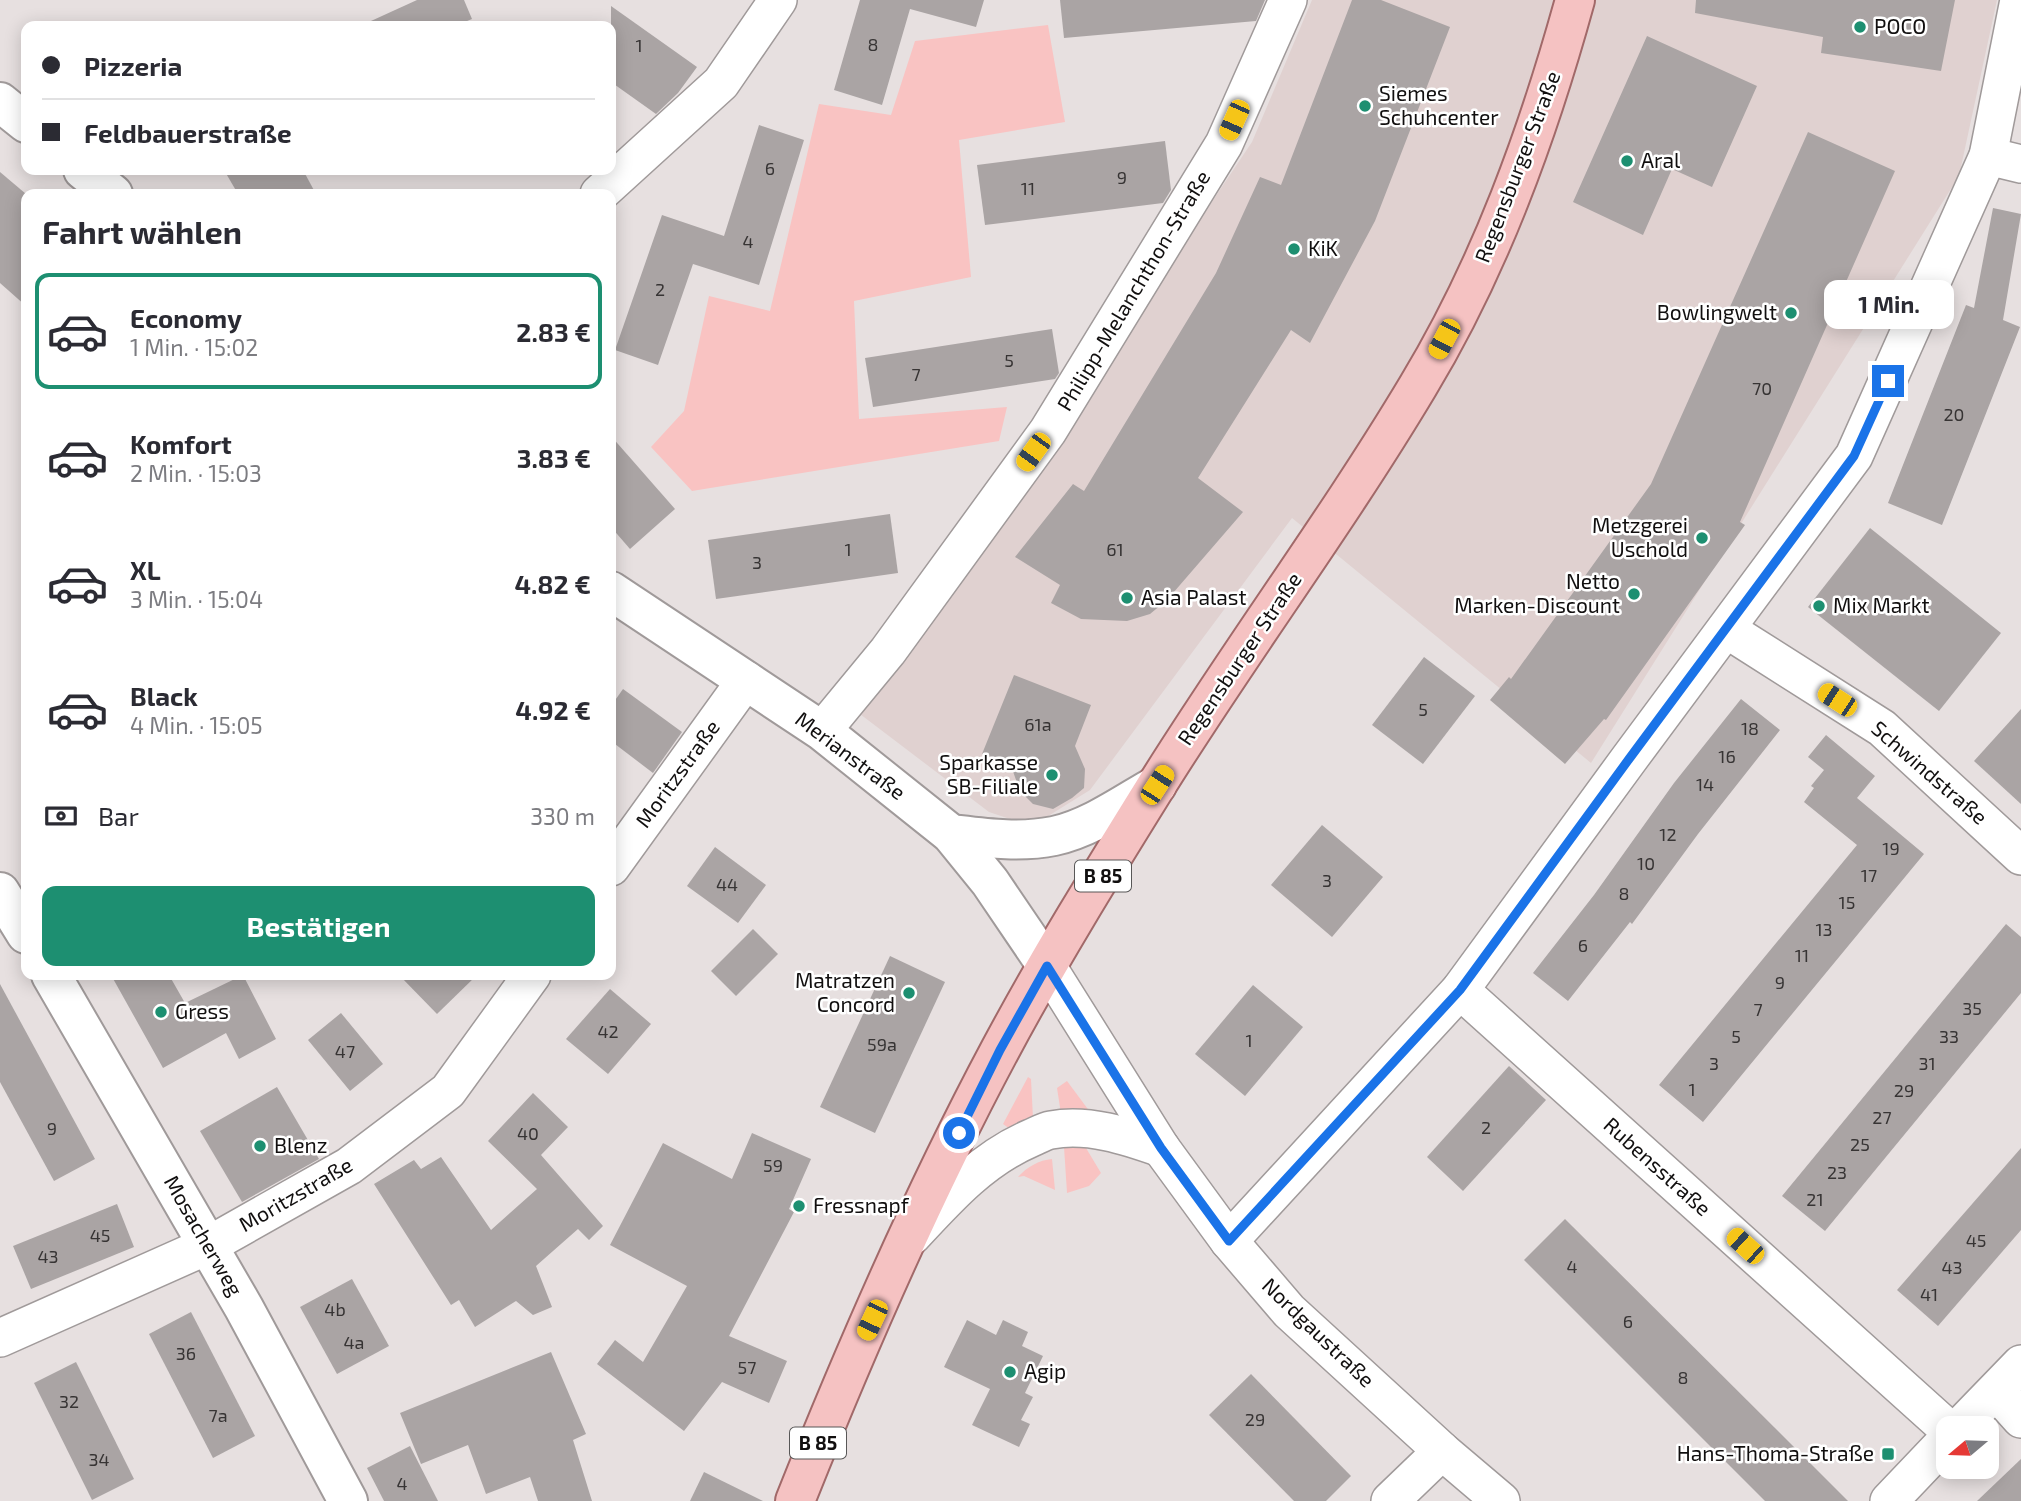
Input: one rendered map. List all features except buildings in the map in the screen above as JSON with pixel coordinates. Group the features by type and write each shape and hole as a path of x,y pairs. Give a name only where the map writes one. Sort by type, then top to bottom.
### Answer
{"main road":[{"name":"Regensburger Straße","path":"795,1501 841,1385 996,1057 1047,966 1157,785 1420,385 1468,293 1511,197 1551,85 1575,0"}],"street":[{"path":"604,189 721,83 778,0"},
{"name":"Philipp-Melanchthon-Straße","path":"822,731 888,651 1048,430 1223,144 1288,0"},
{"path":"1229,1241 1460,990 1854,456 2005,160 2019,0"},
{"path":"0,102 21,119"},
{"path":"89,175 107,189"},
{"name":"Merianstraße","path":"616,594 822,731 951,834 990,882 1047,966"},
{"name":"Schwindstraße","path":"1726,629 1882,728 2021,856"},
{"name":"Moritzstraße","path":"616,860 746,680"},
{"path":"951,834 1012,840 1056,835 1099,819 1157,785"},
{"path":"0,892 21,926"},
{"name":"Nordgaustraße","path":"1047,966 1161,1148 1229,1241 1289,1311 1442,1451 1501,1501"},
{"name":"Mosacherweg","path":"54,980 208,1245 348,1501"},
{"name":"Moritzstraße","path":"0,1338 208,1245 349,1166 448,1091 528,980"},
{"name":"Rubensstraße","path":"1460,990 1936,1418"},
{"path":"907,1241 964,1181 1011,1146 1050,1130 1086,1129 1124,1136 1161,1148"},
{"path":"1971,1416 2021,1363"},
{"path":"1996,1391 2021,1419"},
{"path":"1390,1501 1442,1451"},
{"path":"1889,1501 1936,1452"}],"shaded area":[{"path":"1312,0 1997,0 1959,176 1591,763 1292,518 1090,790 1045,818 1016,821 989,812 856,711 930,622 1252,142"},
{"path":"1048,25 1065,122 959,140 971,277 854,301 859,419 1007,407 999,441 692,491 651,447 684,411 709,296 770,311 819,104 891,115 915,41"},
{"path":"1028,1077 1031,1079 1033,1118 1010,1129 1003,1124"},
{"path":"1067,1081 1093,1116 1061,1114 1057,1088"},
{"path":"1064,1147 1086,1148 1101,1173 1089,1186 1067,1193"},
{"path":"1052,1159 1055,1190 1024,1176 1018,1177 1033,1165"}],"place":[{"name":"POCO","path":"1860,27"},
{"name":"Siemes Schuhcenter","path":"1365,106"},
{"name":"Aral","path":"1627,161"},
{"name":"KiK","path":"1294,249"},
{"name":"Bowlingwelt","path":"1791,313"},
{"name":"Metzgerei Uschold","path":"1702,538"},
{"name":"Netto Marken-Discount","path":"1634,594"},
{"name":"Asia Palast","path":"1127,598"},
{"name":"Mix Markt","path":"1819,606"},
{"name":"Sparkasse SB-Filiale","path":"1052,775"},
{"name":"Matratzen Concord","path":"909,993"},
{"name":"Gress","path":"161,1012"},
{"name":"Blenz","path":"260,1146"},
{"name":"Fressnapf","path":"799,1206"},
{"name":"Agip","path":"1010,1372"},
{"name":"Hans-Thoma-Straße","path":"1888,1454"}],"route":[{"path":"959,1133 1000,1050 1047,966 1161,1148 1229,1241 1460,990 1854,456 1888,381"}]}
